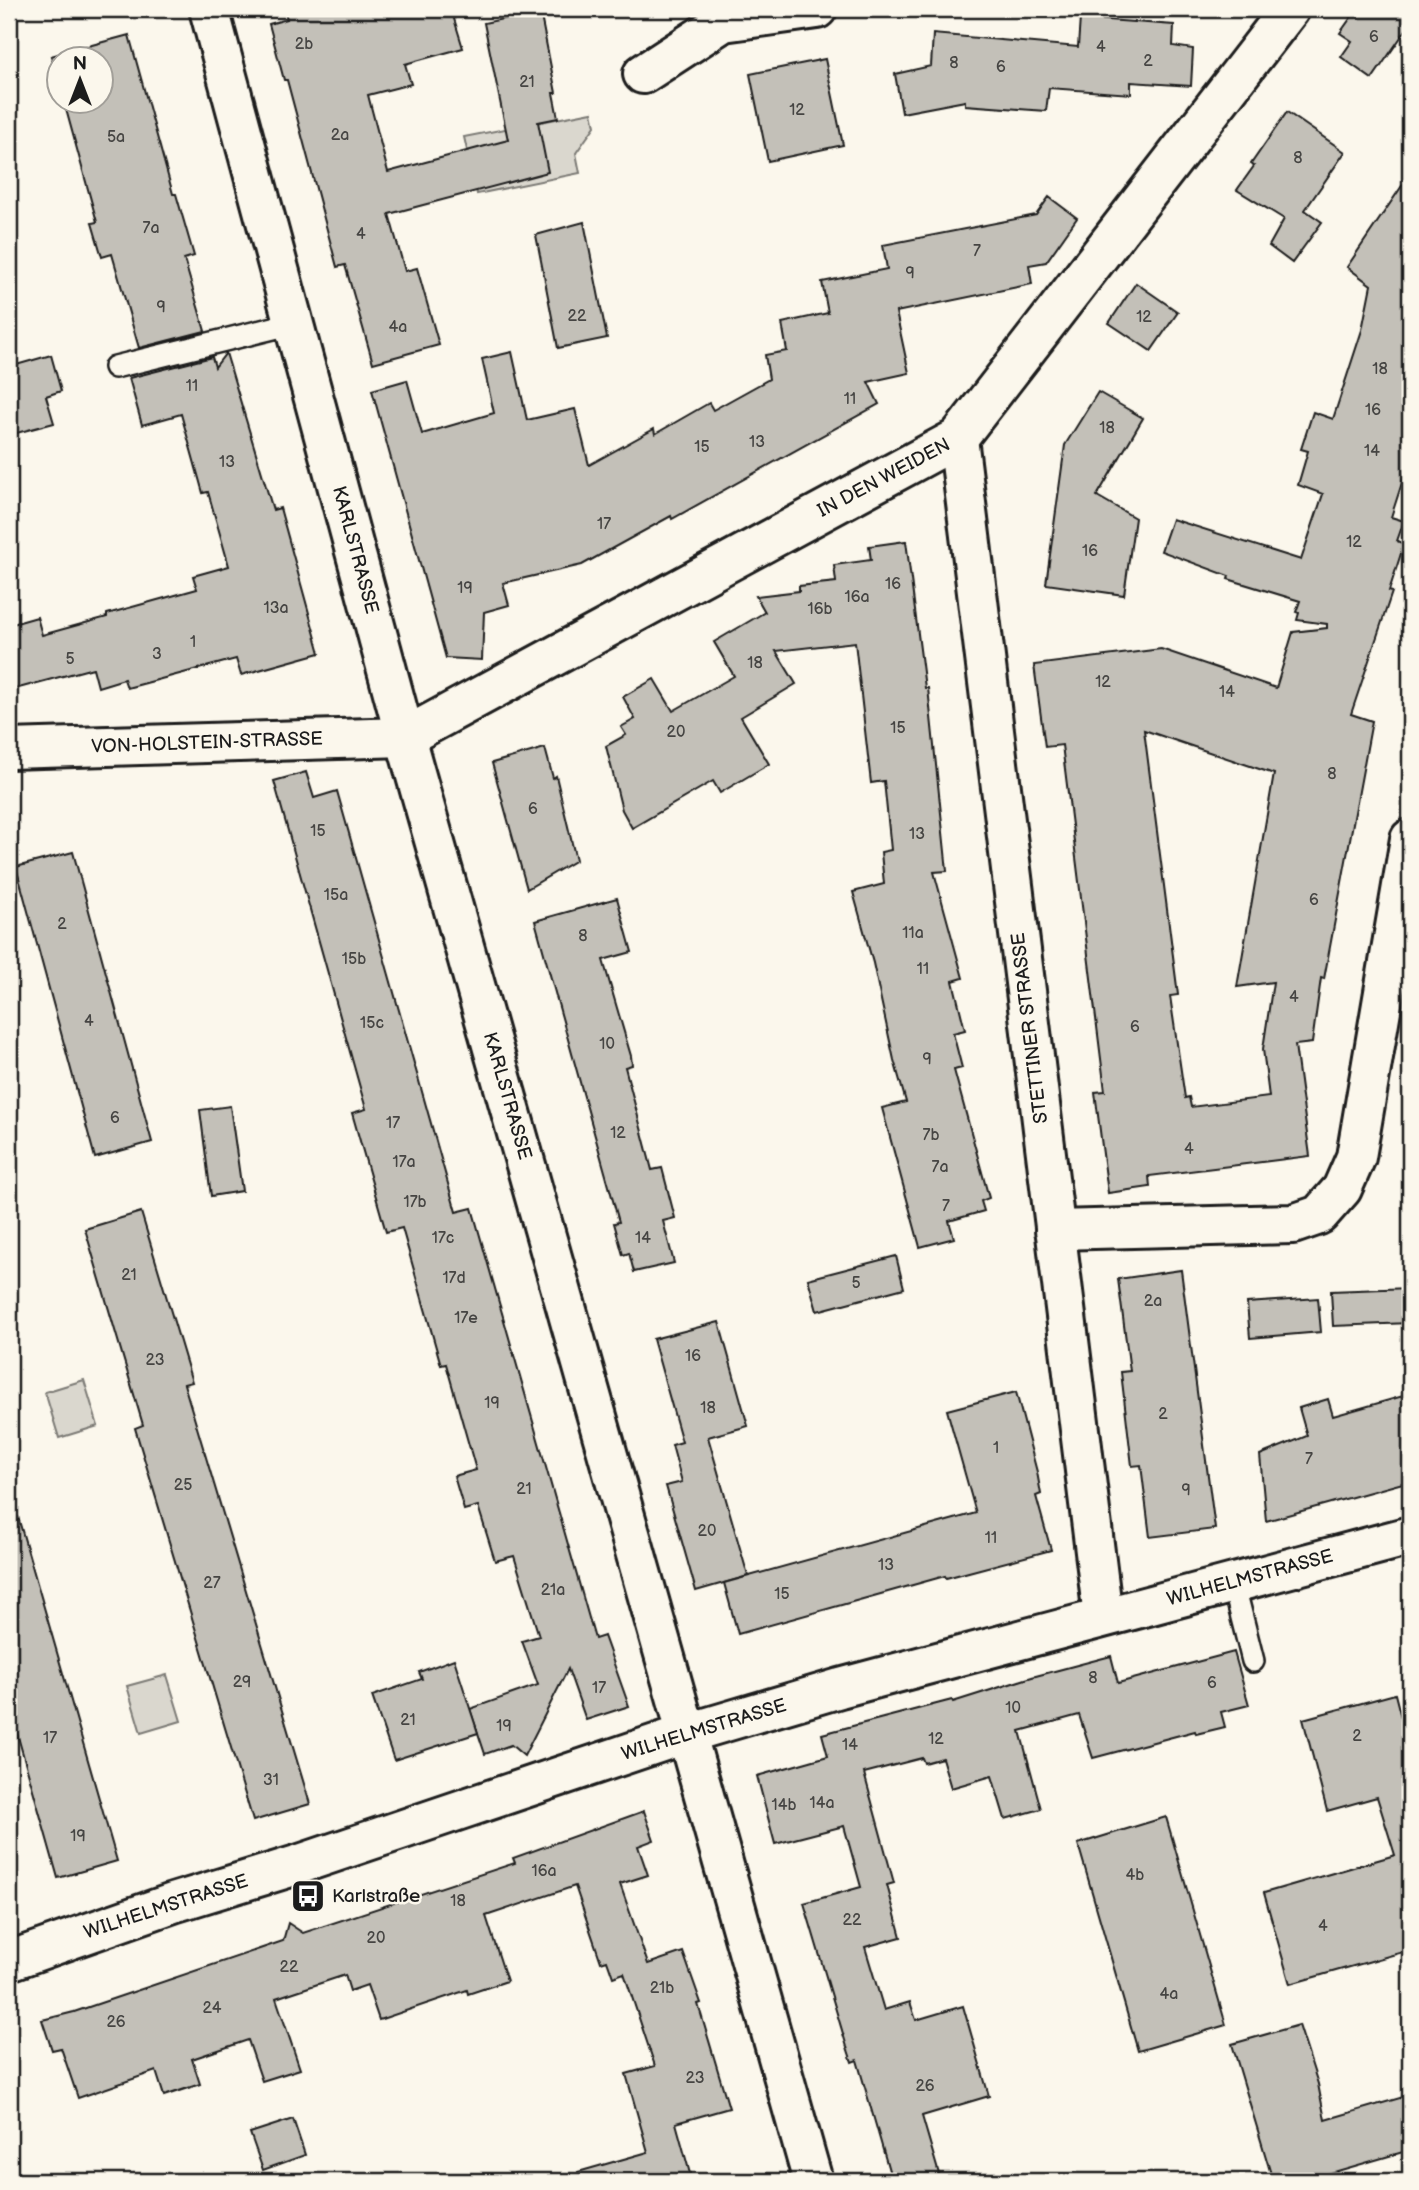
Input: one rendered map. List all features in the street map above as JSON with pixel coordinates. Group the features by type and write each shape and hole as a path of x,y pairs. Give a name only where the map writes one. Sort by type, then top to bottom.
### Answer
{"street":[{"name":"KARLSTRASSE","path":"209,9 405,737 813,2181"},
{"path":"643,74 723,22 817,9"},
{"name":"IN DEN WEIDEN","path":"405,737 958,438 1281,12"},
{"name":"STETTINER STRASSE","path":"958,438 1103,1617"},
{"name":"VON-HOLSTEIN-STRASSE","path":"9,749 405,737"},
{"path":"1055,1230 1293,1224 1319,1215 1342,1189 1356,1157 1410,839"},
{"name":"WILHELMSTRASSE","path":"9,1961 173,1903 297,1865 688,1733 841,1688 1410,1536"}],"lane":[{"path":"115,367 294,323"},
{"path":"1233,1582 1253,1661"}],"shaded area":[{"path":"592,112 595,126 576,153 580,173 477,194 464,137"},
{"path":"84,1380 98,1426 59,1438 45,1392"},
{"path":"167,1675 181,1721 141,1733 127,1686"}],"building":[{"path":"284,9 451,9 463,48 405,64 411,84 368,95 388,172 508,140 484,23 540,11 556,93 553,93 558,118 538,122 548,172 389,214 405,271 417,268 439,345 373,363 345,265 337,267 287,80 284,80 269,24 287,19"},
{"path":"1357,9 1410,9 1410,24 1372,79 1341,57 1352,41 1340,33"},
{"path":"1080,18 1174,25 1173,46 1193,49 1191,86 1131,82 1131,94 1049,88 1046,111 965,105 965,101 902,113 895,74 931,66 933,34 1078,47"},
{"path":"129,35 173,194 176,194 194,256 184,259 205,331 139,348 112,254 102,257 92,223 97,222 68,116 116,116 116,46 88,46"},
{"path":"825,59 843,145 768,161 750,74"},
{"path":"1287,112 1345,152 1305,210 1322,222 1292,263 1269,246 1284,219 1237,190 1254,166 1251,164"},
{"path":"1410,174 1410,458 1391,517 1404,521 1397,541 1404,544 1389,591 1392,592 1351,714 1372,721 1324,979 1321,978 1312,1043 1295,1045 1310,1156 1149,1176 1150,1187 1108,1193 1095,1092 1105,1091 1062,745 1045,747 1034,665 1161,649 1276,688 1293,632 1327,628 1327,624 1297,620 1299,613 1296,612 1300,601 1228,579 1229,576 1161,551 1172,519 1301,560 1323,494 1298,485 1308,451 1301,449 1313,412 1333,419 1362,330 1371,285 1347,267","holes":["1144,730 1274,774 1237,987 1273,982 1263,1049 1269,1097 1191,1107 1189,1097 1185,1098 1170,996 1178,995"]},
{"path":"1049,197 1077,218 1046,262 1029,265 1032,284 896,312 909,373 868,382 879,404 672,519 671,516 582,565 503,583 509,605 484,612 482,660 446,658 372,390 407,380 422,434 494,413 482,359 512,352 527,420 575,409 589,465 654,429 655,434 709,403 713,410 769,379 765,355 787,351 782,323 828,313 822,282 887,269 883,245 1036,215"},
{"path":"584,222 607,338 558,348 536,235"},
{"path":"1136,283 1178,312 1151,351 1109,323"},
{"path":"226,353 273,510 280,508 320,653 241,675 236,659 127,688 124,679 98,687 93,668 15,689 14,683 9,685 9,625 37,617 42,635 197,589 193,576 229,566 208,492 203,493 181,414 142,425 129,378 212,357 215,367"},
{"path":"51,355 61,391 46,396 54,423 9,435 9,367"},
{"path":"1098,392 1143,418 1097,496 1135,518 1124,595 1046,584 1065,445"},
{"path":"906,541 925,688 928,688 947,871 934,872 963,978 953,981 965,1030 953,1033 962,1068 954,1070 989,1198 981,1201 984,1211 949,1221 954,1238 920,1247 882,1108 906,1102 853,892 884,884 881,852 891,850 884,781 871,783 855,642 776,651 796,684 741,717 769,764 720,793 713,781 632,828 622,810 606,746 626,735 621,727 635,719 623,697 654,679 673,711 734,676 714,642 765,612 756,596 799,591 799,586 836,582 834,565 871,560 869,546"},
{"path":"545,748 553,778 556,776 576,860 527,889 492,763"},
{"path":"306,772 314,798 337,791 456,1212 472,1208 595,1639 604,1636 629,1706 586,1720 568,1669 524,1756 511,1745 485,1754 470,1709 538,1685 522,1641 539,1636 514,1556 495,1561 478,1506 464,1510 454,1476 476,1470 446,1364 441,1365 402,1228 386,1232 352,1113 366,1109 274,781"},
{"path":"73,852 152,1142 95,1158 16,867"},
{"path":"617,898 632,952 603,960 631,1056 632,1065 625,1067 652,1170 662,1168 675,1218 663,1221 674,1263 634,1272 629,1253 623,1255 614,1223 619,1222 535,921"},
{"path":"230,1106 242,1191 211,1196 200,1110"},
{"path":"141,1212 192,1382 184,1384 310,1804 253,1821 135,1428 143,1425 85,1229"},
{"path":"896,1256 904,1288 817,1311 808,1279"},
{"path":"1181,1270 1215,1529 1150,1537 1141,1465 1132,1466 1121,1372 1130,1371 1118,1279"},
{"path":"1410,1288 1410,1323 1333,1326 1331,1291"},
{"path":"1318,1298 1321,1332 1250,1338 1247,1303"},
{"path":"719,1322 748,1426 708,1437 748,1576 696,1591 666,1486 682,1482 672,1445 682,1442 653,1339"},
{"path":"1016,1392 1037,1472 1041,1494 1036,1496 1051,1550 946,1578 945,1576 738,1634 724,1583 976,1513 947,1410"},
{"path":"1410,1394 1410,1481 1266,1521 1260,1455 1307,1436 1299,1408 1328,1399 1333,1416"},
{"path":"18,1517 117,1861 58,1878 9,1705 9,1518"},
{"path":"1234,1652 1249,1705 1221,1712 1225,1727 1196,1734 1195,1731 1093,1758 1079,1715 1020,1731 1041,1809 1005,1819 992,1776 951,1788 942,1758 924,1763 922,1758 864,1773 894,1883 887,1885 901,1937 865,1947 884,2010 910,2002 916,2020 963,2006 989,2096 922,2116 941,2181 892,2181 857,2060 852,2062 804,1903 861,1887 844,1826 775,1844 757,1776 828,1756 822,1734 952,1700 953,1702 1111,1656 1118,1683"},
{"path":"454,1659 478,1733 394,1760 372,1696 422,1679 419,1672"},
{"path":"1395,1694 1410,1753 1410,1950 1290,1984 1264,1893 1395,1855 1377,1797 1327,1811 1303,1719"},
{"path":"644,1811 654,1840 638,1846 648,1875 620,1884 648,1964 683,1952 701,2003 698,2004 729,2108 676,2123 692,2181 579,2181 578,2172 648,2152 626,2074 655,2066 624,1973 613,1977 607,1960 601,1962 575,1886 486,1916 507,1981 468,1994 467,1990 379,2020 367,1985 350,1991 345,1975 276,1998 300,2069 262,2081 248,2040 192,2059 200,2084 164,2096 156,2071 78,2098 61,2048 52,2050 42,2020 74,2012 283,1941 288,1923 303,1933 515,1863 513,1858"},
{"path":"1166,1817 1226,2025 1138,2051 1078,1844"},
{"path":"1299,2025 1318,2084 1325,2120 1410,2095 1410,2150 1303,2181 1273,2181 1232,2044"},
{"path":"293,2119 305,2155 263,2170 250,2133"}],"place":[{"name":"Karlstraße","path":"308,1896"}]}
